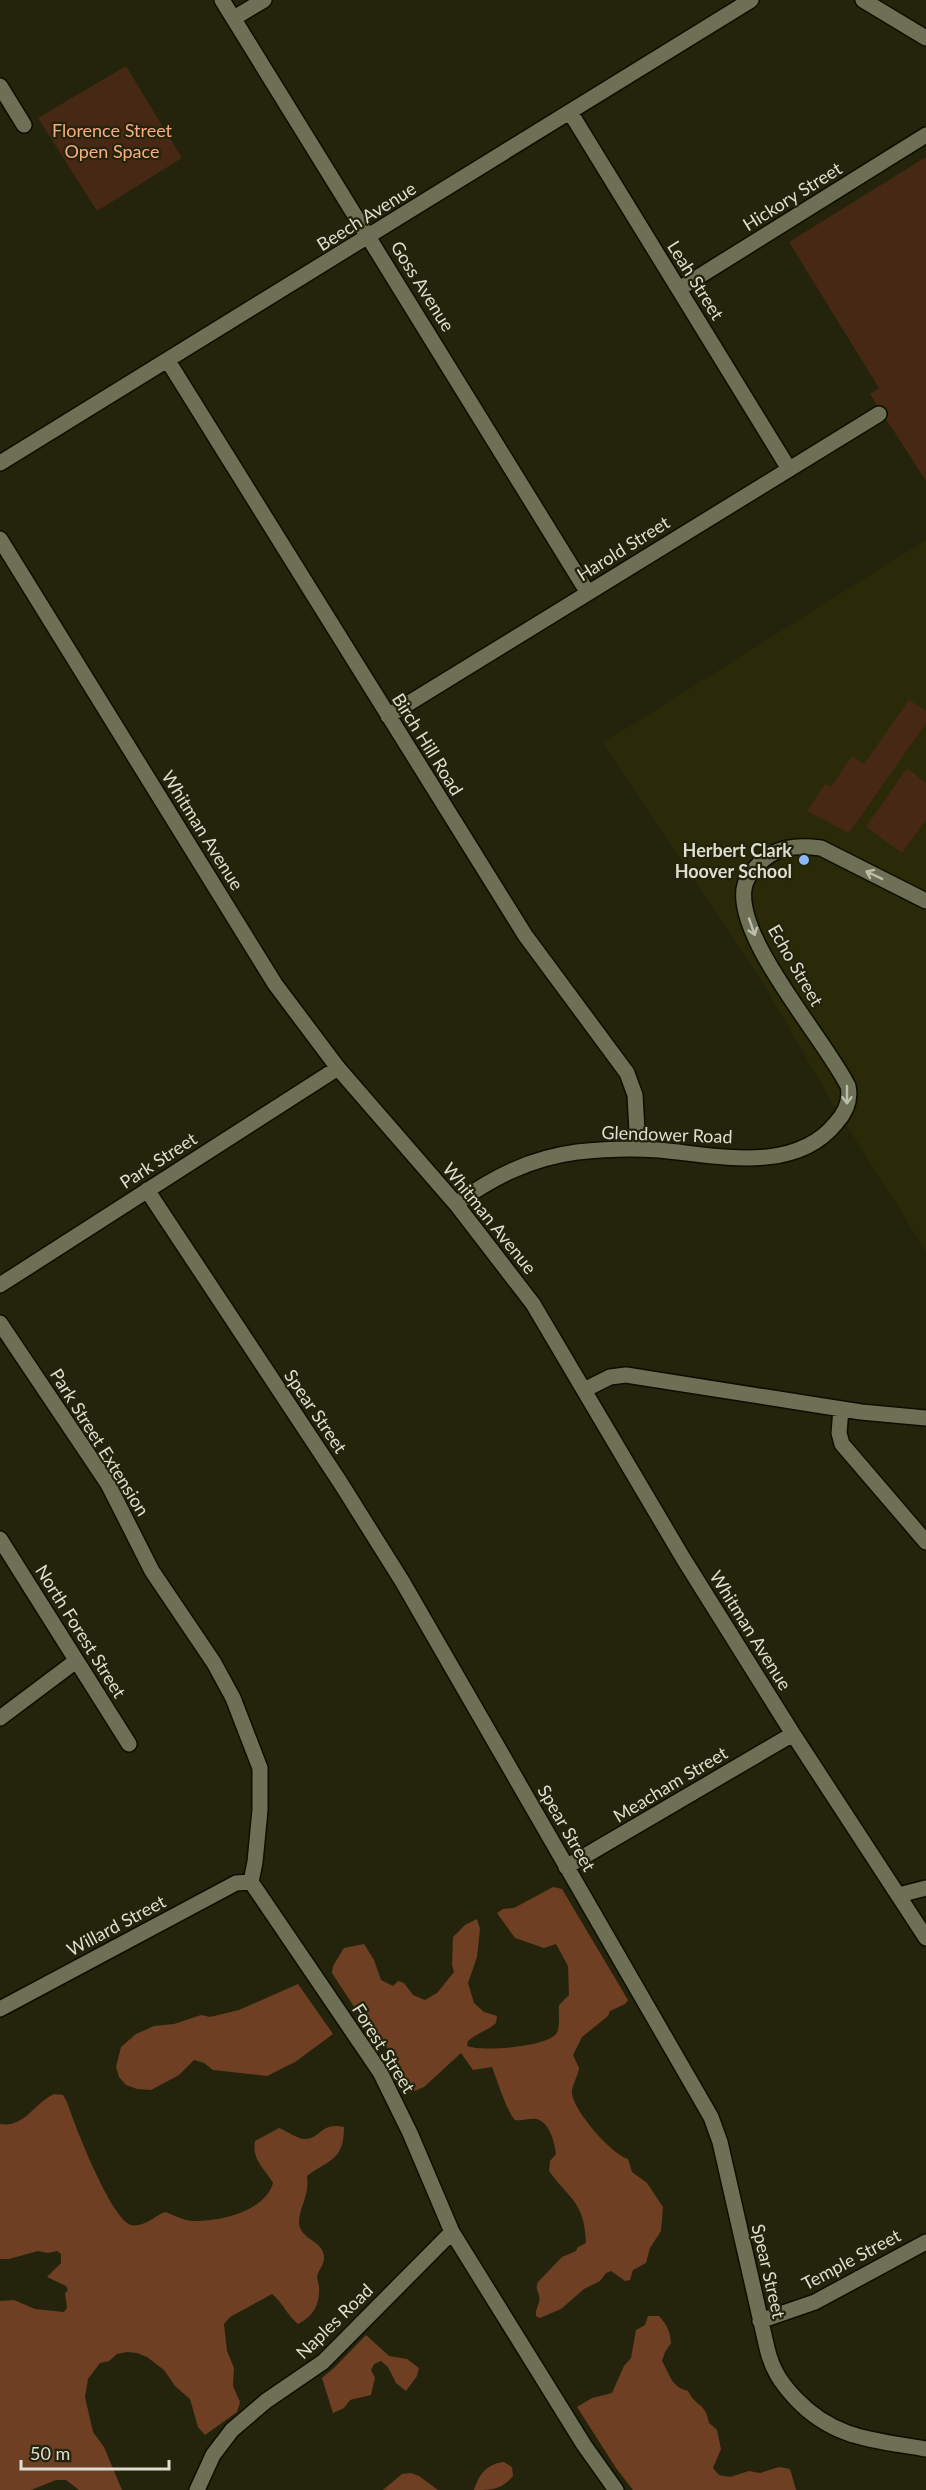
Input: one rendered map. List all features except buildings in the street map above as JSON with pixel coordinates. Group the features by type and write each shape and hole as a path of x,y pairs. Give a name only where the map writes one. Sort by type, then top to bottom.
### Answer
{"street":[{"name":"Goss Avenue","path":"222,0 588,593"},
{"path":"234,18 264,0"},
{"name":"Beech Avenue","path":"0,463 751,0"},
{"path":"863,0 926,38"},
{"path":"0,87 24,125"},
{"name":"Leah Street","path":"570,112 789,469"},
{"name":"Hickory Street","path":"679,289 926,135"},
{"name":"Birch Hill Road","path":"168,361 525,935 627,1073 635,1095 638,1149"},
{"name":"Harold Street","path":"388,716 879,414"},
{"name":"Whitman Avenue","path":"0,539 272,979 338,1068 456,1204 515,1279 585,1390 660,1522 793,1734 926,1938"},
{"name":"Echo Street","path":"840,1119 848,1103 848,1086 761,949 746,906 744,887 752,872 766,857 784,849 807,846 821,849 926,901"},
{"name":"Park Street","path":"2,1279 338,1068"},
{"name":"Glendower Road","path":"456,1204 494,1178 539,1160 588,1151 638,1149 722,1157 783,1155 803,1148 825,1134 840,1119"},
{"name":"Spear Street","path":"147,1190 340,1482 402,1581 716,2127 760,2321 776,2375 802,2405 820,2421 850,2435 926,2449"},
{"name":"Park Street Extension","path":"0,1323 108,1484 152,1571 224,1680 259,1762 260,1810 251,1882"},
{"path":"585,1390 610,1377 626,1375 841,1409 926,1418"},
{"path":"841,1409 839,1433 842,1444 926,1542"},
{"name":"North Forest Street","path":"0,1539 129,1744"},
{"path":"0,1718 76,1661"},
{"name":"Meacham Street","path":"566,1867 793,1734"},
{"name":"Willard Street","path":"0,2009 236,1883 251,1882"},
{"name":"Forest Street","path":"251,1882 380,2072 410,2133 452,2232 584,2445 616,2490"},
{"path":"899,1895 926,1888"},
{"name":"Naples Road","path":"197,2490 213,2455 232,2430 266,2401 323,2362 452,2232"},
{"name":"Temple Street","path":"760,2321 815,2302 926,2242"}],"shaded area":[{"name":"Herbert Clark Hoover School","path":"926,540 926,1251 833,1104 760,978 603,743"},
{"path":"553,1887 562,1889 628,2000 625,2004 610,2011 608,2016 582,2037 573,2055 579,2068 572,2091 574,2102 586,2121 604,2141 628,2159 632,2172 647,2183 663,2207 661,2231 650,2248 646,2263 633,2270 630,2280 625,2281 611,2271 606,2273 600,2281 584,2289 561,2309 540,2318 536,2316 539,2303 538,2282 562,2257 576,2251 578,2247 586,2243 585,2229 575,2202 549,2171 550,2161 556,2154 548,2128 536,2119 515,2120 505,2103 492,2067 473,2070 461,2053 424,2087 410,2093 403,2082 393,2054 366,2025 332,1973 333,1966 344,1948 364,1944 374,1960 381,1980 393,1986 398,1981 404,1983 413,1995 425,2000 437,1993 454,1972 453,1937 465,1925 477,1919 480,1929 477,1957 468,1983 474,2003 484,2012 497,2016 496,2023 471,2038 467,2046 475,2048 513,2047 540,2042 550,2038 558,2031 559,2005 569,1995 568,1966 556,1944 544,1948 515,1938 497,1913 503,1909 514,1908"},
{"path":"298,1984 333,2034 295,2062 267,2076 213,2070 204,2063 194,2060 179,2075 151,2090 126,2085 119,2077 116,2067 121,2047 136,2034 154,2026 174,2024 201,2015 210,2017 239,2010"},
{"path":"54,2094 63,2095 104,2189 123,2219 131,2225 144,2223 165,2212 181,2219 203,2221 227,2217 251,2208 261,2201 273,2183 257,2159 255,2141 279,2128 305,2139 330,2127 344,2127 338,2153 329,2162 307,2176 307,2189 299,2217 302,2231 320,2247 324,2254 324,2262 317,2277 319,2292 315,2309 298,2324 272,2294 230,2317 224,2324 227,2351 234,2368 233,2386 240,2402 237,2412 205,2435 198,2427 190,2399 175,2386 164,2370 147,2357 137,2353 117,2354 109,2361 100,2363 88,2379 85,2397 93,2432 104,2447 122,2490 79,2490 66,2480 56,2480 31,2490 0,2490 0,2301 14,2300 35,2309 64,2312 67,2308 65,2293 68,2290 66,2286 47,2277 61,2263 61,2254 57,2251 48,2253 38,2251 9,2259 0,2259 0,2124 9,2124 23,2119"},
{"path":"648,2316 659,2316 669,2332 671,2343 662,2361 672,2380 688,2391 706,2412 709,2423 717,2430 721,2449 713,2468 719,2475 730,2477 749,2471 760,2473 779,2467 790,2469 796,2490 633,2490 577,2407 592,2398 612,2393 624,2366 631,2358 636,2330 645,2325"},
{"path":"366,2335 389,2356 407,2359 419,2368 417,2376 406,2391 396,2383 388,2367 381,2361 374,2364 371,2370 375,2378 371,2395 350,2400 344,2408 333,2413 322,2378"},
{"path":"504,2462 512,2467 513,2476 509,2481 496,2488 474,2490 484,2471"},
{"path":"411,2473 438,2490 383,2490 402,2474"}],"green space":[{"name":"Florence Street Open Space","path":"126,66 182,158 97,211 38,118"},
{"path":"926,157 926,481 870,394 879,388 789,242"},
{"path":"909,700 926,711 926,723 849,833 807,811 825,784 831,787 852,756 864,764"},
{"path":"907,768 926,783 926,820 902,853 866,827"}],"place":[{"name":"Herbert Clark Hoover School","path":"804,860"}]}
